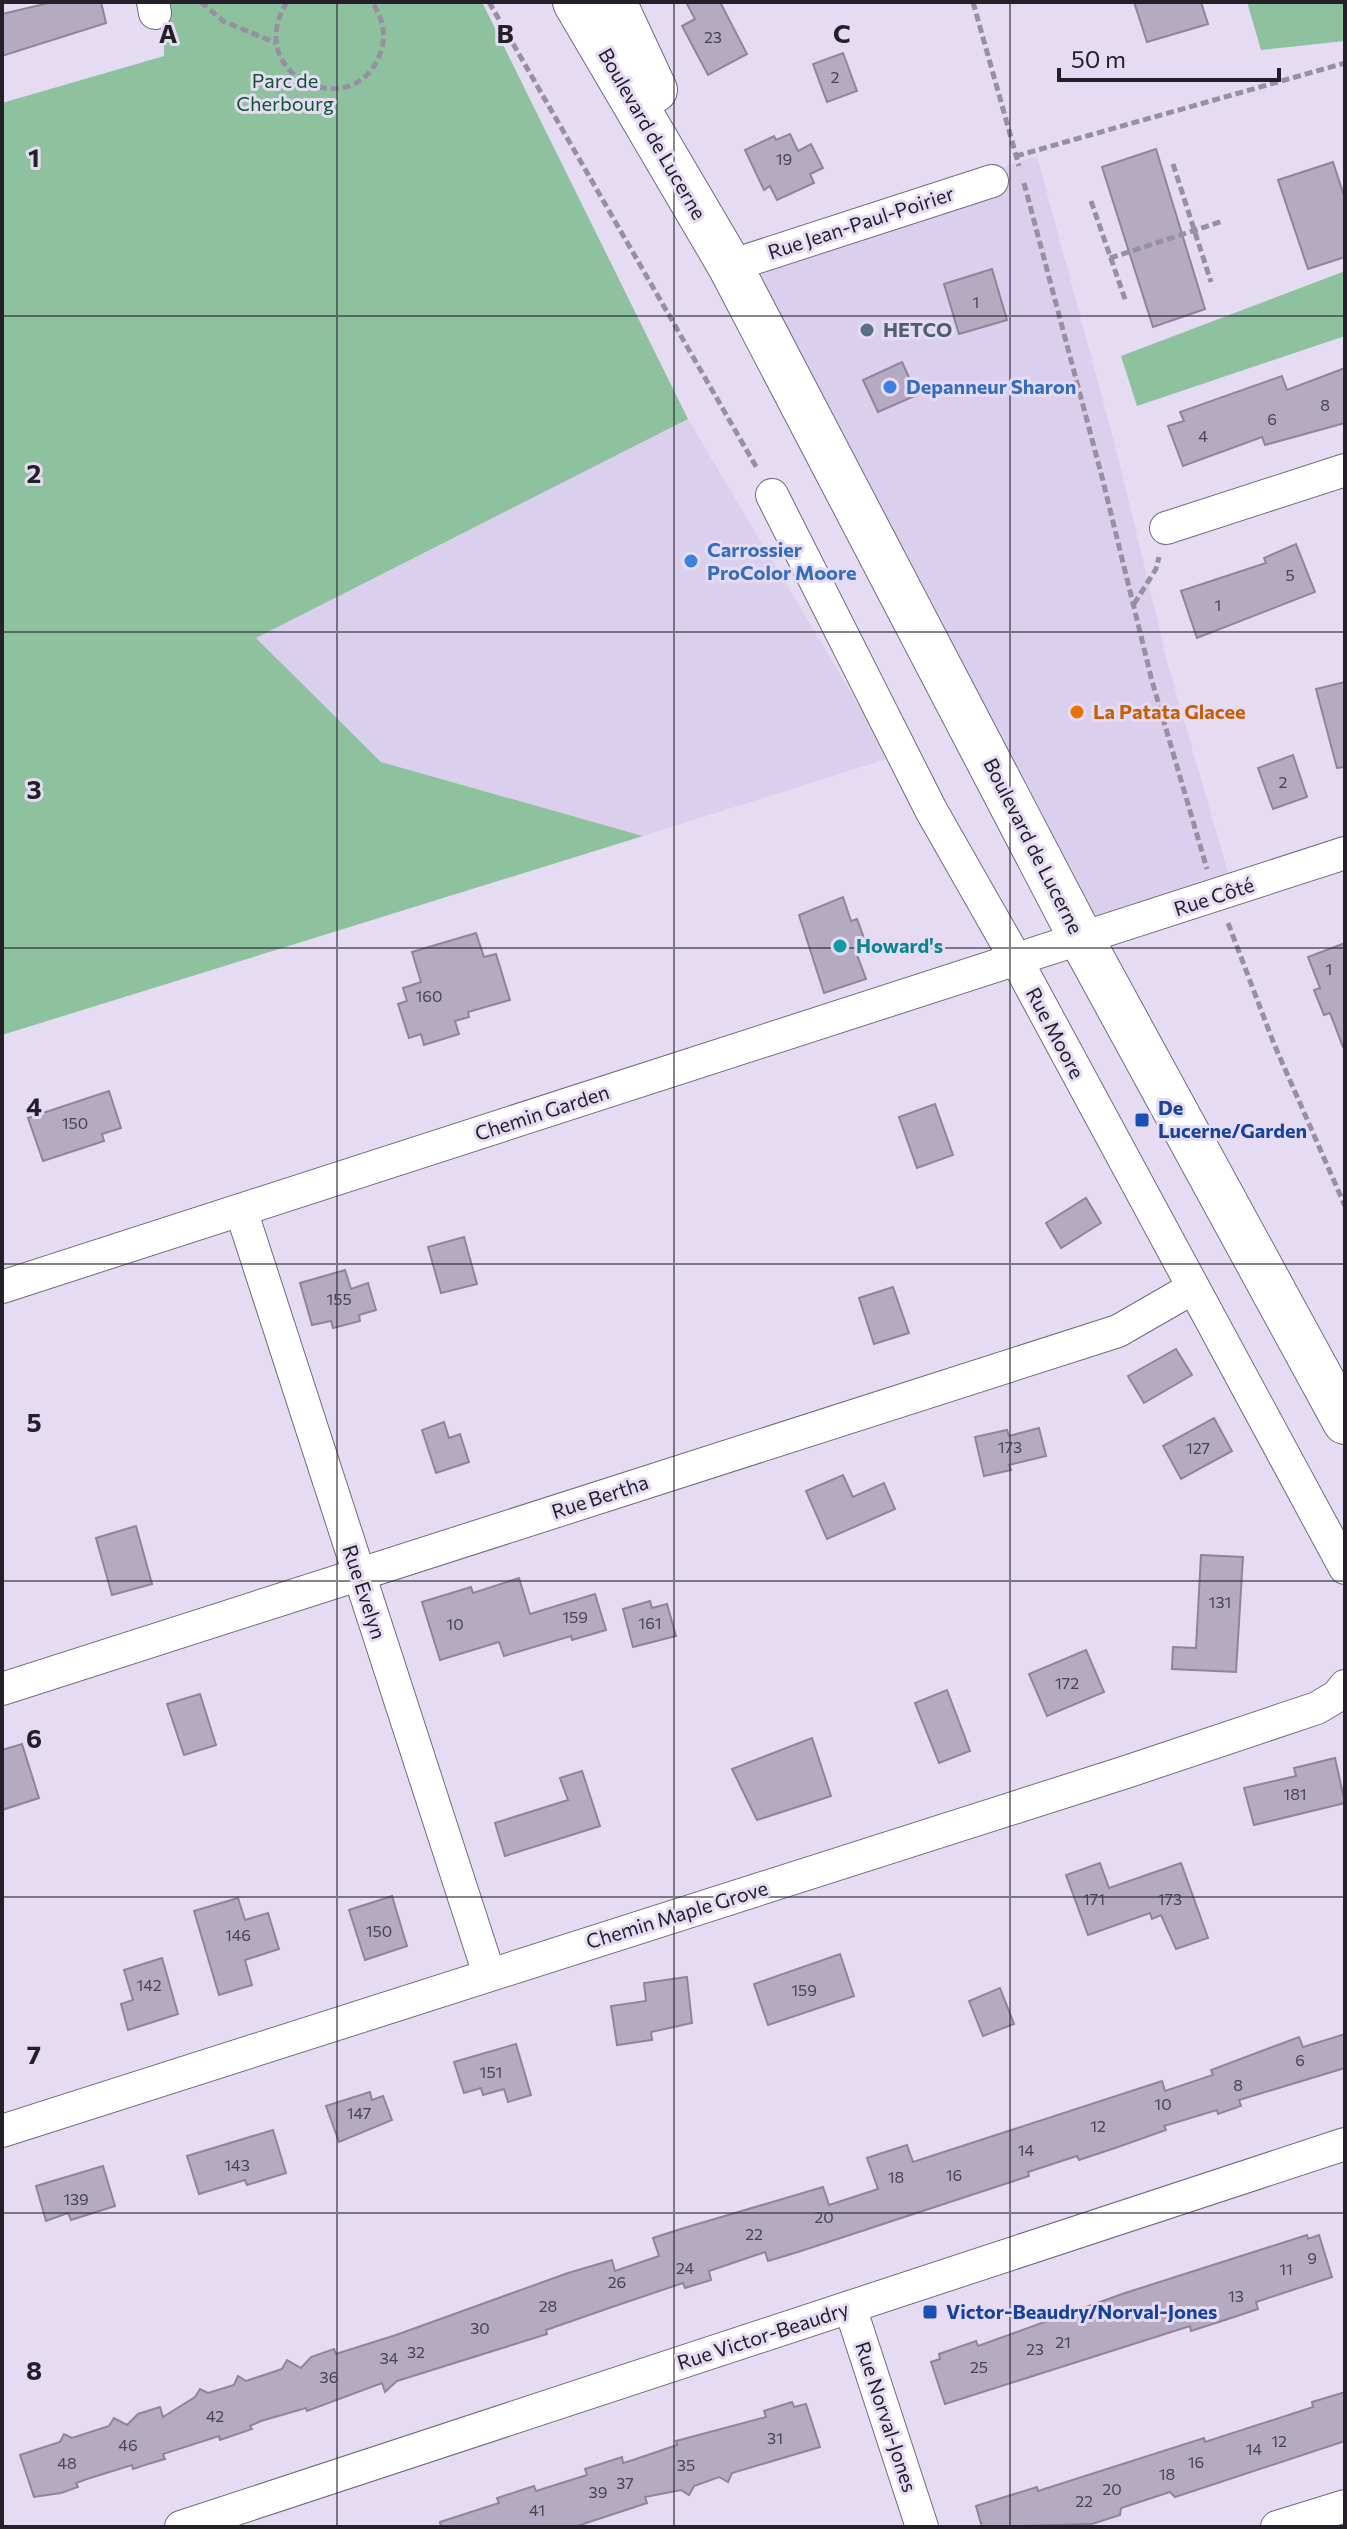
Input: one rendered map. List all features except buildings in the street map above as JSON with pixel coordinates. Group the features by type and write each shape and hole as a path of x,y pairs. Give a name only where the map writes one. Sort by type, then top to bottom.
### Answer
{"main road":[{"name":"Boulevard de Lucerne","path":"575,2 730,266 1082,940 1345,1422"},
{"name":"Boulevard de Lucerne","path":"614,2 730,266"}],"street":[{"name":"Rue Jean-Paul-Poirier","path":"730,266 992,181"},
{"path":"1166,528 1345,470"},
{"name":"Rue Moore","path":"772,495 931,810 1017,961 1191,1289 1345,1568"},
{"name":"Rue Côté","path":"1082,940 1345,853"},
{"name":"Chemin Garden","path":"2,1287 1082,940"},
{"name":"Rue Evelyn","path":"241,1210 489,1974"},
{"name":"Rue Bertha","path":"2,1689 1118,1331 1191,1289"},
{"name":"Chemin Maple Grove","path":"2,2131 1171,1758 1317,1708 1337,1696 1345,1686"},
{"name":"Rue Victor-Beaudry","path":"181,2527 1345,2144"},
{"name":"Rue Norval-Jones","path":"850,2307 922,2527"},
{"path":"1277,2527 1345,2506"}],"path":[{"path":"201,2 223,21 276,43"},
{"path":"287,2 276,27 276,43 289,71 301,80 330,89 359,81 379,57 383,27 372,2"},
{"path":"489,2 772,495"},
{"path":"973,2 1201,854 1280,1059 1345,1206"},
{"path":"1016,156 1345,63"},
{"path":"1173,164 1211,282"},
{"path":"1091,201 1126,302"},
{"path":"1110,258 1223,221"},
{"path":"1133,605 1156,569 1166,528"}],"shaded area":[{"path":"1037,156 1119,460 1168,665 1230,879 1098,923 746,249"},
{"path":"688,419 890,758 643,836 381,762 256,638"}],"green space":[{"name":"Parc de Cherbourg","path":"163,2 482,2 688,419 256,638 381,762 643,836 2,1035 2,103 164,56"},
{"path":"1247,2 1345,2 1345,41 1261,50"},
{"path":"1345,271 1345,336 1137,406 1121,356"}],"place":[{"name":"HETCO","path":"867,330"},
{"name":"Depanneur Sharon","path":"890,387"},
{"name":"Carrossier ProColor Moore","path":"691,561"},
{"name":"La Patata Glacee","path":"1077,712"},
{"name":"Howard's","path":"840,946"},
{"name":"De Lucerne/Garden","path":"1142,1120"},
{"name":"Victor-Beaudry/Norval-Jones","path":"930,2312"}]}
